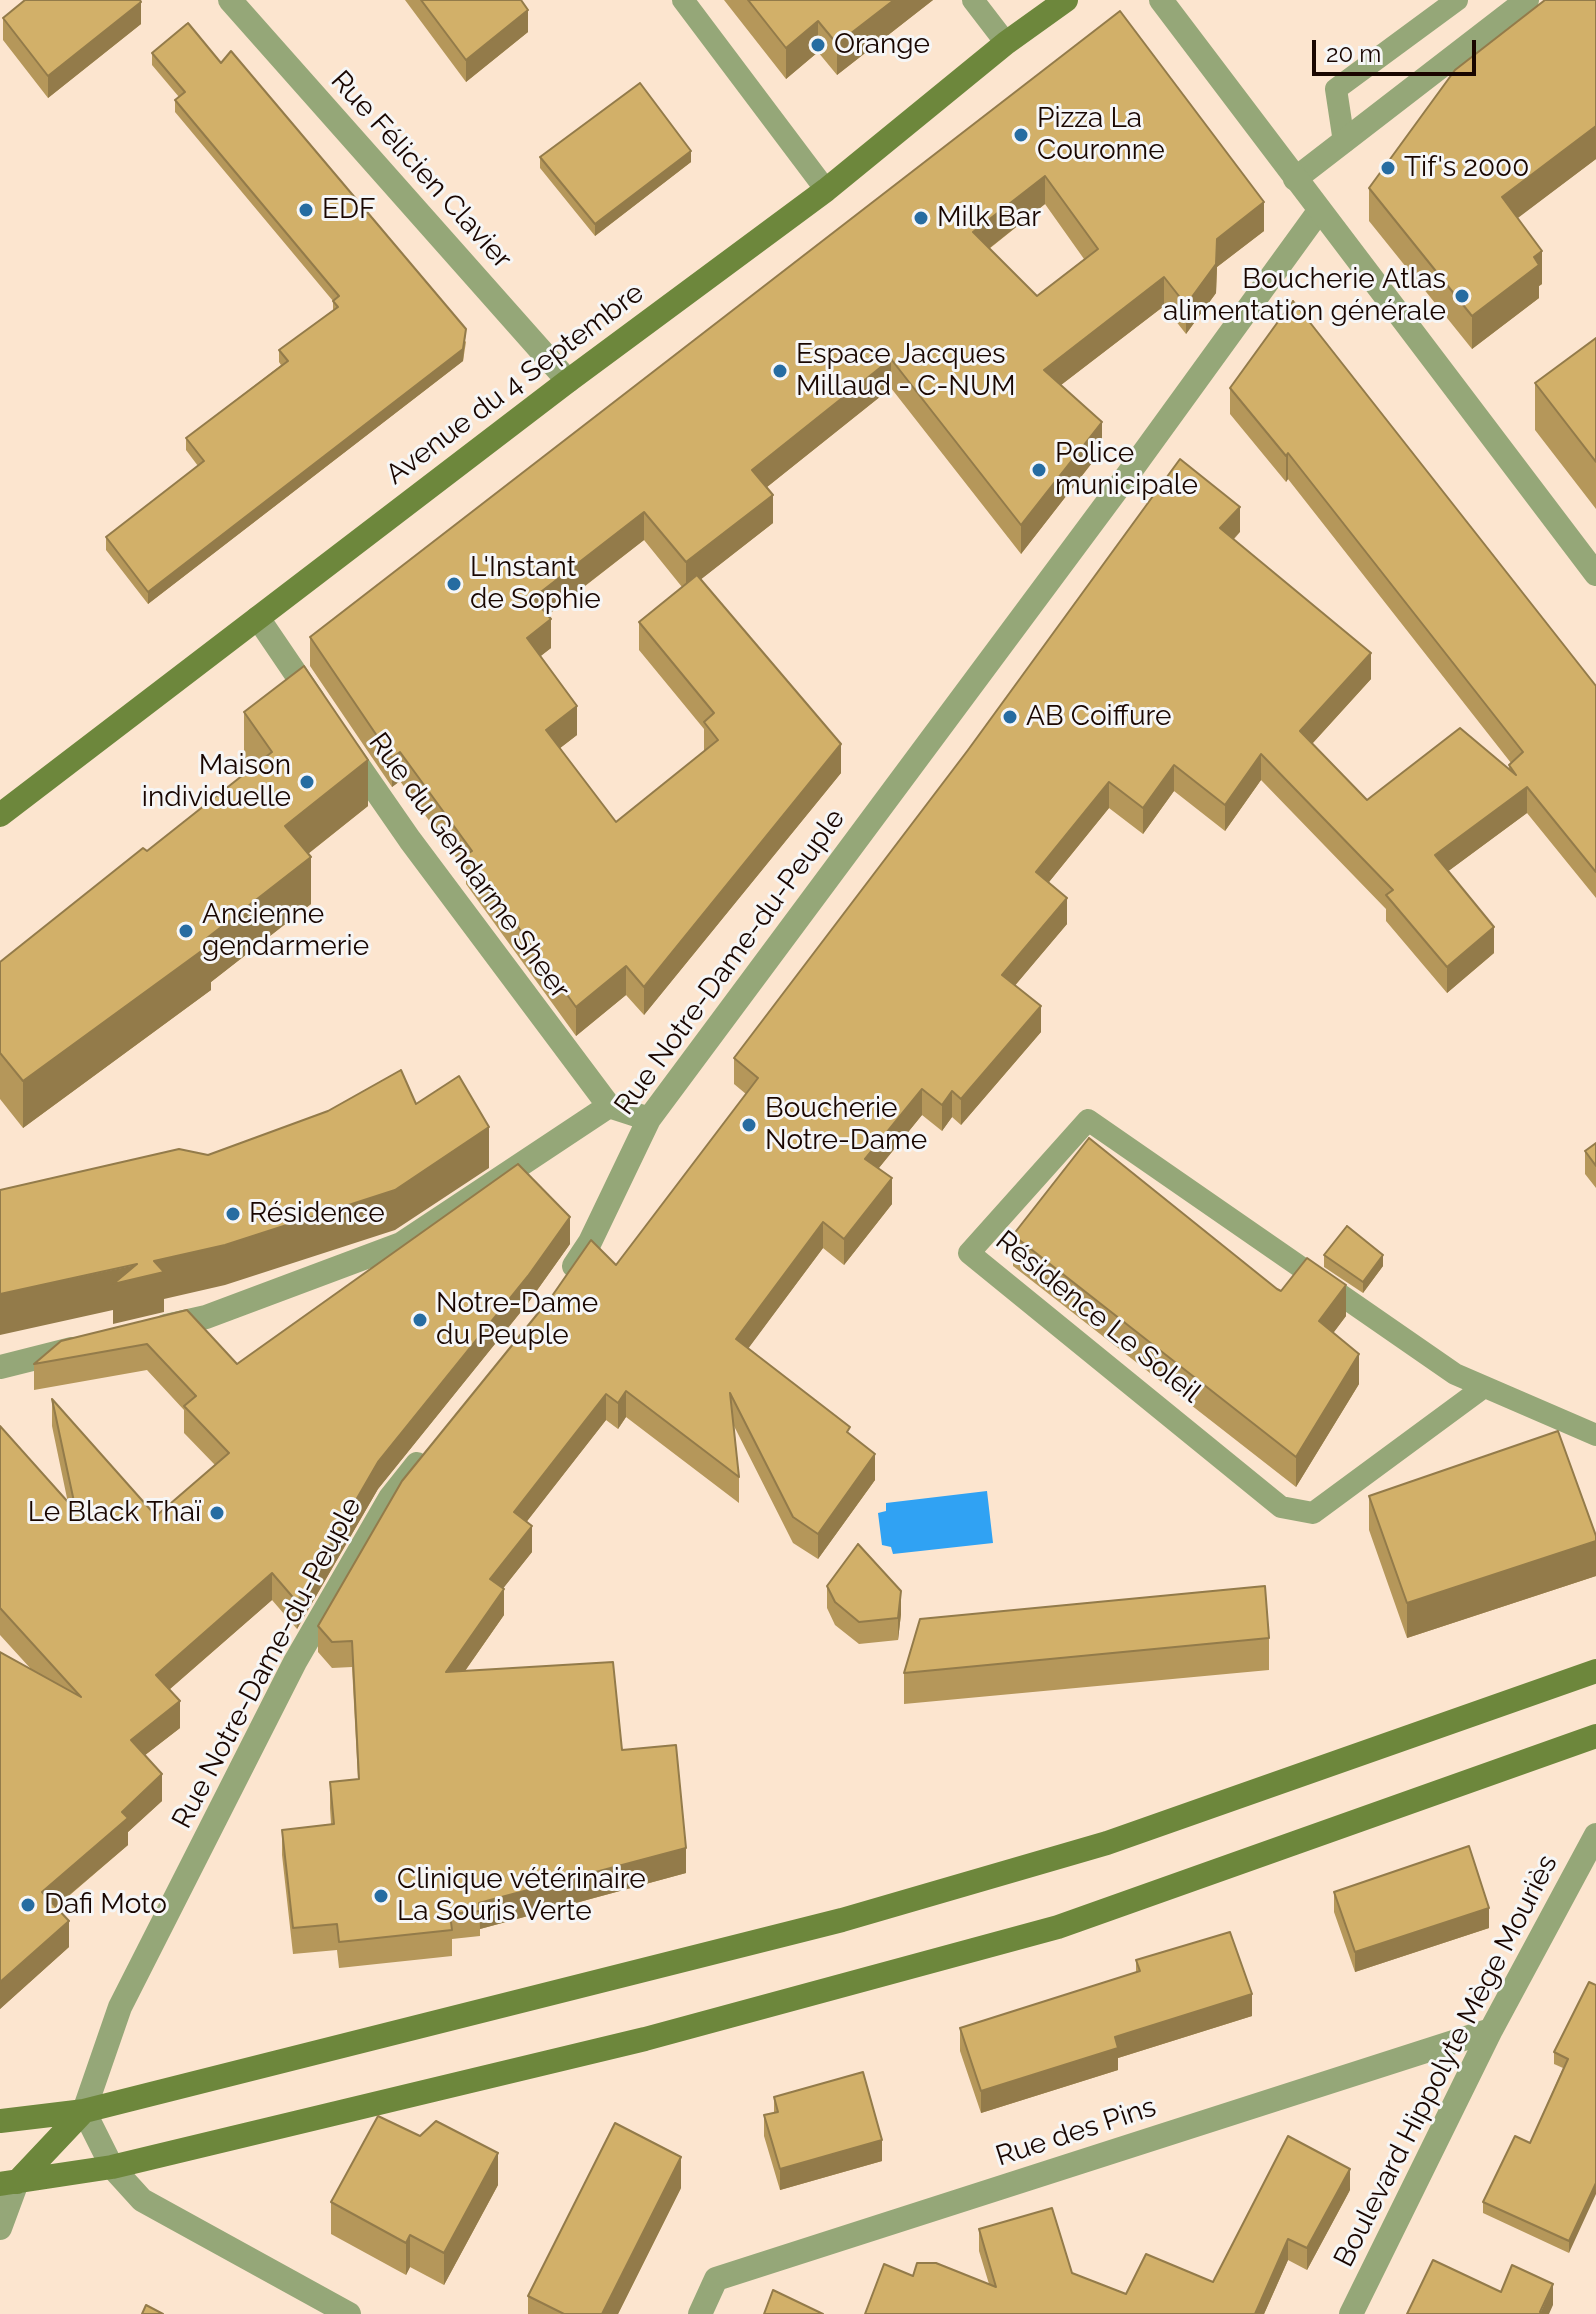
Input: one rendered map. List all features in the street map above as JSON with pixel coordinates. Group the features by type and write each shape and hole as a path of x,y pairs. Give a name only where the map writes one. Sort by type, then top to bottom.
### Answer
{"main road":[{"name":"Avenue du 4 Septembre","path":"0,815 568,381 826,190 1006,43 1066,0"},
{"path":"0,2121 84,2111 857,1916 1107,1843 1596,1671"},
{"path":"9,2183 112,2167 645,2039 1058,1927 1596,1736"},
{"path":"9,2183 84,2111"}],"street":[{"name":"Rue Félicien Clavier","path":"230,0 568,381"},
{"path":"1161,0 1596,574"},
{"path":"1295,179 1527,0"},
{"name":"Rue Notre-Dame-du-Peuple","path":"557,1289 590,1242 649,1119 1124,480 1319,211"},
{"name":"Rue du Gendarme Sheer","path":"258,618 410,840 609,1106"},
{"path":"147,1331 206,1317 401,1244 609,1106 649,1119"},
{"path":"0,1367 88,1345"},
{"name":"Rue Notre-Dame-du-Peuple","path":"84,2111 120,2007 295,1662 390,1498 435,1442"},
{"name":"Boulevard Hippolyte Mège Mouriès","path":"1351,2314 1491,2030 1596,1835"},
{"name":"Rue des Pins","path":"700,2314 716,2279 1491,2030"},
{"path":"84,2111 112,2167 142,2200 349,2314"},
{"path":"0,2228 9,2183"}],"lane":[{"path":"683,0 826,190"},
{"path":"973,0 1006,43"},
{"path":"1344,142 1336,89 1457,0"},
{"name":"Résidence Le Soleil","path":"1484,1387 1313,1513 1281,1507 969,1253 1088,1120 1455,1374 1596,1435"}],"water":[{"path":"987,1491 993,1543 893,1554 891,1547 882,1545 878,1513 886,1511 886,1503"}],"building":[{"path":"25,0 141,2 48,76 3,18"},
{"path":"421,0 521,0 528,10 466,60"},
{"path":"748,0 894,0 837,44 818,21 786,48"},
{"path":"1545,0 1596,0 1596,126 1502,197 1542,251 1534,257 1539,265 1472,316 1369,188 1455,70"},
{"path":"1120,11 1264,202 1217,239 1216,264 1186,305 1164,277 1044,370 1102,422 1021,525 891,359 752,470 773,495 686,562 644,512 533,598 551,619 527,638 577,706 546,730 616,822 718,740 704,722 714,713 639,622 697,575 841,744 644,987 626,966 576,1007 466,855 472,851 400,752 392,758 310,637","holes":["1045,176 1098,249 1037,296 973,232"]},
{"name":"EDF","path":"188,23 221,63 231,51 466,329 463,349 148,592 106,537 204,461 186,438 288,361 279,350 338,307 333,301 339,296 175,100 185,92 152,53"},
{"path":"640,83 691,151 595,224 540,157"},
{"path":"1293,301 1596,686 1596,872 1527,787 1435,855 1494,927 1447,967 1386,895 1393,890 1261,754 1225,805 1174,765 1143,808 1109,782 1036,872 1067,898 1002,975 1041,1006 961,1099 952,1091 942,1105 922,1089 865,1159 892,1178 844,1239 823,1222 736,1339 850,1427 847,1432 875,1454 818,1534 793,1517 730,1393 739,1477 626,1391 618,1403 606,1394 514,1512 532,1526 490,1579 504,1589 446,1672 613,1662 622,1750 676,1745 686,1848 479,1903 480,1911 450,1914 452,1930 339,1942 337,1924 293,1928 282,1830 334,1824 330,1782 359,1779 352,1641 332,1642 318,1626 402,1481 552,1296 591,1240 616,1265 758,1078 734,1058 968,750 1180,459 1240,507 1220,528 1371,653 1300,731 1367,800 1460,728 1516,775 1509,765 1523,752 1288,453 1286,456 1230,388"},
{"path":"1596,338 1596,462 1535,383"},
{"name":"Ancienne gendarmerie","path":"304,666 368,760 285,826 311,857 207,938 211,944 23,1081 0,1053 0,962 143,848 147,851 272,752 244,712"},
{"path":"401,1070 416,1104 459,1076 489,1127 395,1190 225,1245 154,1261 164,1272 113,1284 137,1264 0,1294 0,1190 179,1149 208,1155 328,1111"},
{"path":"1089,1138 1277,1289 1281,1291 1307,1258 1346,1285 1319,1321 1359,1354 1296,1457 1013,1235"},
{"path":"1596,1143 1596,1166 1585,1151"},
{"path":"518,1164 570,1217 528,1276 378,1462 297,1602 272,1573 156,1675 180,1701 131,1740 162,1774 122,1812 128,1818 42,1892 69,1921 0,1982 0,1652 81,1697 0,1608 0,1426 76,1511 52,1399 156,1516 229,1453 184,1406 196,1396 147,1344 34,1364 61,1341 187,1310 237,1364"},
{"path":"1347,1226 1383,1255 1363,1282 1324,1255"},
{"path":"1558,1431 1596,1541 1407,1603 1369,1496"},
{"path":"858,1544 901,1591 898,1618 859,1622 835,1602 827,1586"},
{"path":"1265,1586 1269,1638 904,1673 920,1619"},
{"path":"1469,1846 1489,1908 1355,1952 1334,1892"},
{"path":"1230,1932 1252,1994 1115,2037 1118,2048 981,2091 960,2028 1140,1971 1136,1960"},
{"path":"1589,1982 1596,1985 1596,2183 1569,2241 1483,2202 1515,2136 1530,2143 1568,2059 1554,2052"},
{"path":"863,2072 882,2140 780,2169 764,2115 778,2112 774,2097"},
{"path":"378,2116 420,2136 436,2121 498,2153 444,2253 410,2235 406,2243 331,2202"},
{"path":"615,2123 681,2157 602,2314 564,2314 528,2296"},
{"path":"1288,2136 1350,2169 1307,2248 1288,2239 1255,2314 865,2314 884,2264 913,2276 917,2263 936,2263 996,2287 979,2229 1052,2208 1072,2273 1126,2294 1146,2254 1213,2282"},
{"path":"1433,2260 1501,2292 1512,2265 1553,2284 1540,2312 1545,2314 1407,2314"},
{"path":"773,2290 823,2314 764,2314"},
{"path":"146,2305 163,2314 142,2314"}],"place":[{"name":"Orange","path":"818,45"},
{"name":"Pizza La Couronne","path":"1021,135"},
{"name":"Tif's 2000","path":"1388,168"},
{"name":"EDF","path":"306,210"},
{"name":"Milk Bar","path":"921,218"},
{"name":"Boucherie Atlas alimentation générale","path":"1462,296"},
{"name":"Espace Jacques Millaud - C-NUM","path":"780,371"},
{"name":"Police municipale","path":"1039,470"},
{"name":"L'Instant de Sophie","path":"454,584"},
{"name":"AB Coiffure","path":"1010,717"},
{"name":"Maison individuelle","path":"307,782"},
{"name":"Ancienne gendarmerie","path":"186,931"},
{"name":"Boucherie Notre-Dame","path":"749,1125"},
{"name":"Résidence","path":"233,1214"},
{"name":"Notre-Dame du Peuple","path":"420,1320"},
{"name":"Le Black Thaï","path":"217,1513"},
{"name":"Clinique vétérinaire La Souris Verte","path":"381,1896"},
{"name":"Dafi Moto","path":"28,1905"}]}
